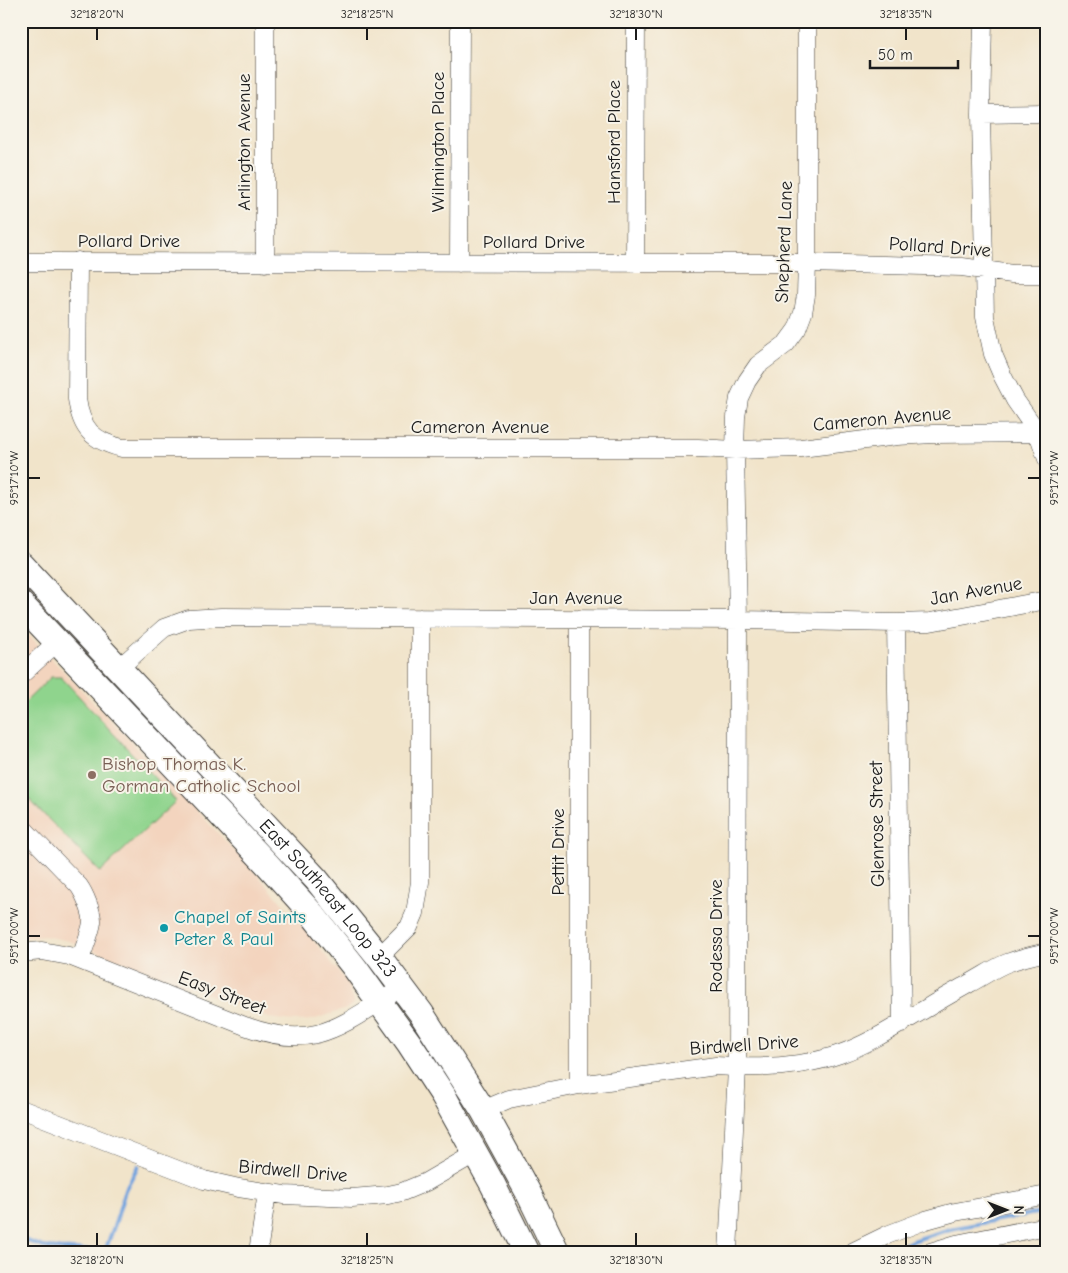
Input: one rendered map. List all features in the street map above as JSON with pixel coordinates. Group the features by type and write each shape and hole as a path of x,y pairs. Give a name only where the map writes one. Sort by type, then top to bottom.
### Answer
{"highway":[{"name":"East Southeast Loop 323","path":"21,564 308,870 379,957 402,987 483,1110 529,1194 557,1252"},
{"path":"21,583 34,597 77,622"},
{"name":"East Southeast Loop 323","path":"21,604 268,865 313,915 355,968 409,1043 443,1095 493,1185 526,1252"},
{"path":"144,733 182,755 294,875 305,877 308,870"}],"street":[{"name":"Arlington Avenue","path":"265,21 265,263"},
{"name":"Wilmington Place","path":"458,263 460,21"},
{"name":"Hansford Place","path":"635,263 636,21"},
{"name":"Shepherd Lane","path":"738,620 735,450 736,417 739,398 747,381 758,365 786,344 797,329 803,313 806,295 807,21"},
{"path":"983,21 981,114 985,317 994,354 1002,375 1015,400 1042,432 1047,459"},
{"path":"981,114 1047,113"},
{"name":"Pollard Drive","path":"21,263 78,261 807,263 953,266 1012,274 1047,274"},
{"name":"Cameron Avenue","path":"78,261 77,399 79,413 85,426 95,437 107,445 122,448 698,448 735,450 801,448 897,436 1042,432"},
{"name":"Jan Avenue","path":"119,668 164,628 189,619 221,617 420,618 896,623 930,622 1047,600"},
{"path":"379,957 409,927 415,913 420,882 420,618"},
{"name":"Pettit Drive","path":"579,619 579,1085"},
{"name":"Rodessa Drive","path":"728,1252 737,1068 738,620"},
{"name":"Glenrose Street","path":"896,623 902,1024"},
{"path":"21,675 57,642"},
{"path":"21,826 83,892 92,916 92,923 80,960"},
{"name":"Easy Street","path":"21,953 34,951 50,952 69,956 250,1028 284,1036 300,1037 324,1032 353,1018 402,987"},
{"name":"Birdwell Drive","path":"483,1110 509,1100 579,1085 716,1066 770,1068 824,1059 868,1042 1005,964 1047,952"},
{"name":"Birdwell Drive","path":"21,1109 204,1180 267,1193 352,1198 402,1192 426,1182 476,1153"},
{"path":"258,1252 267,1193"},
{"path":"852,1252 887,1235 926,1220 955,1212 1047,1195"},
{"path":"930,1252 956,1244 1047,1226"}],"shaded area":[{"name":"Bishop Thomas K. Gorman Catholic School","path":"21,627 257,874 346,981 354,1000 353,1004 346,1009 312,1020 293,1021 269,1018 69,941 46,936 21,937"}],"green space":[{"path":"51,677 61,677 176,801 100,872 21,791 21,706"}],"waterway":[{"path":"105,1251 125,1190 138,1166"},
{"path":"889,1252 912,1241 950,1229 1047,1211"},
{"path":"21,1238 52,1248 112,1252"}],"place":[{"name":"Bishop Thomas K. Gorman Catholic School","path":"92,775"},
{"name":"Chapel of Saints Peter & Paul","path":"164,928"}]}
